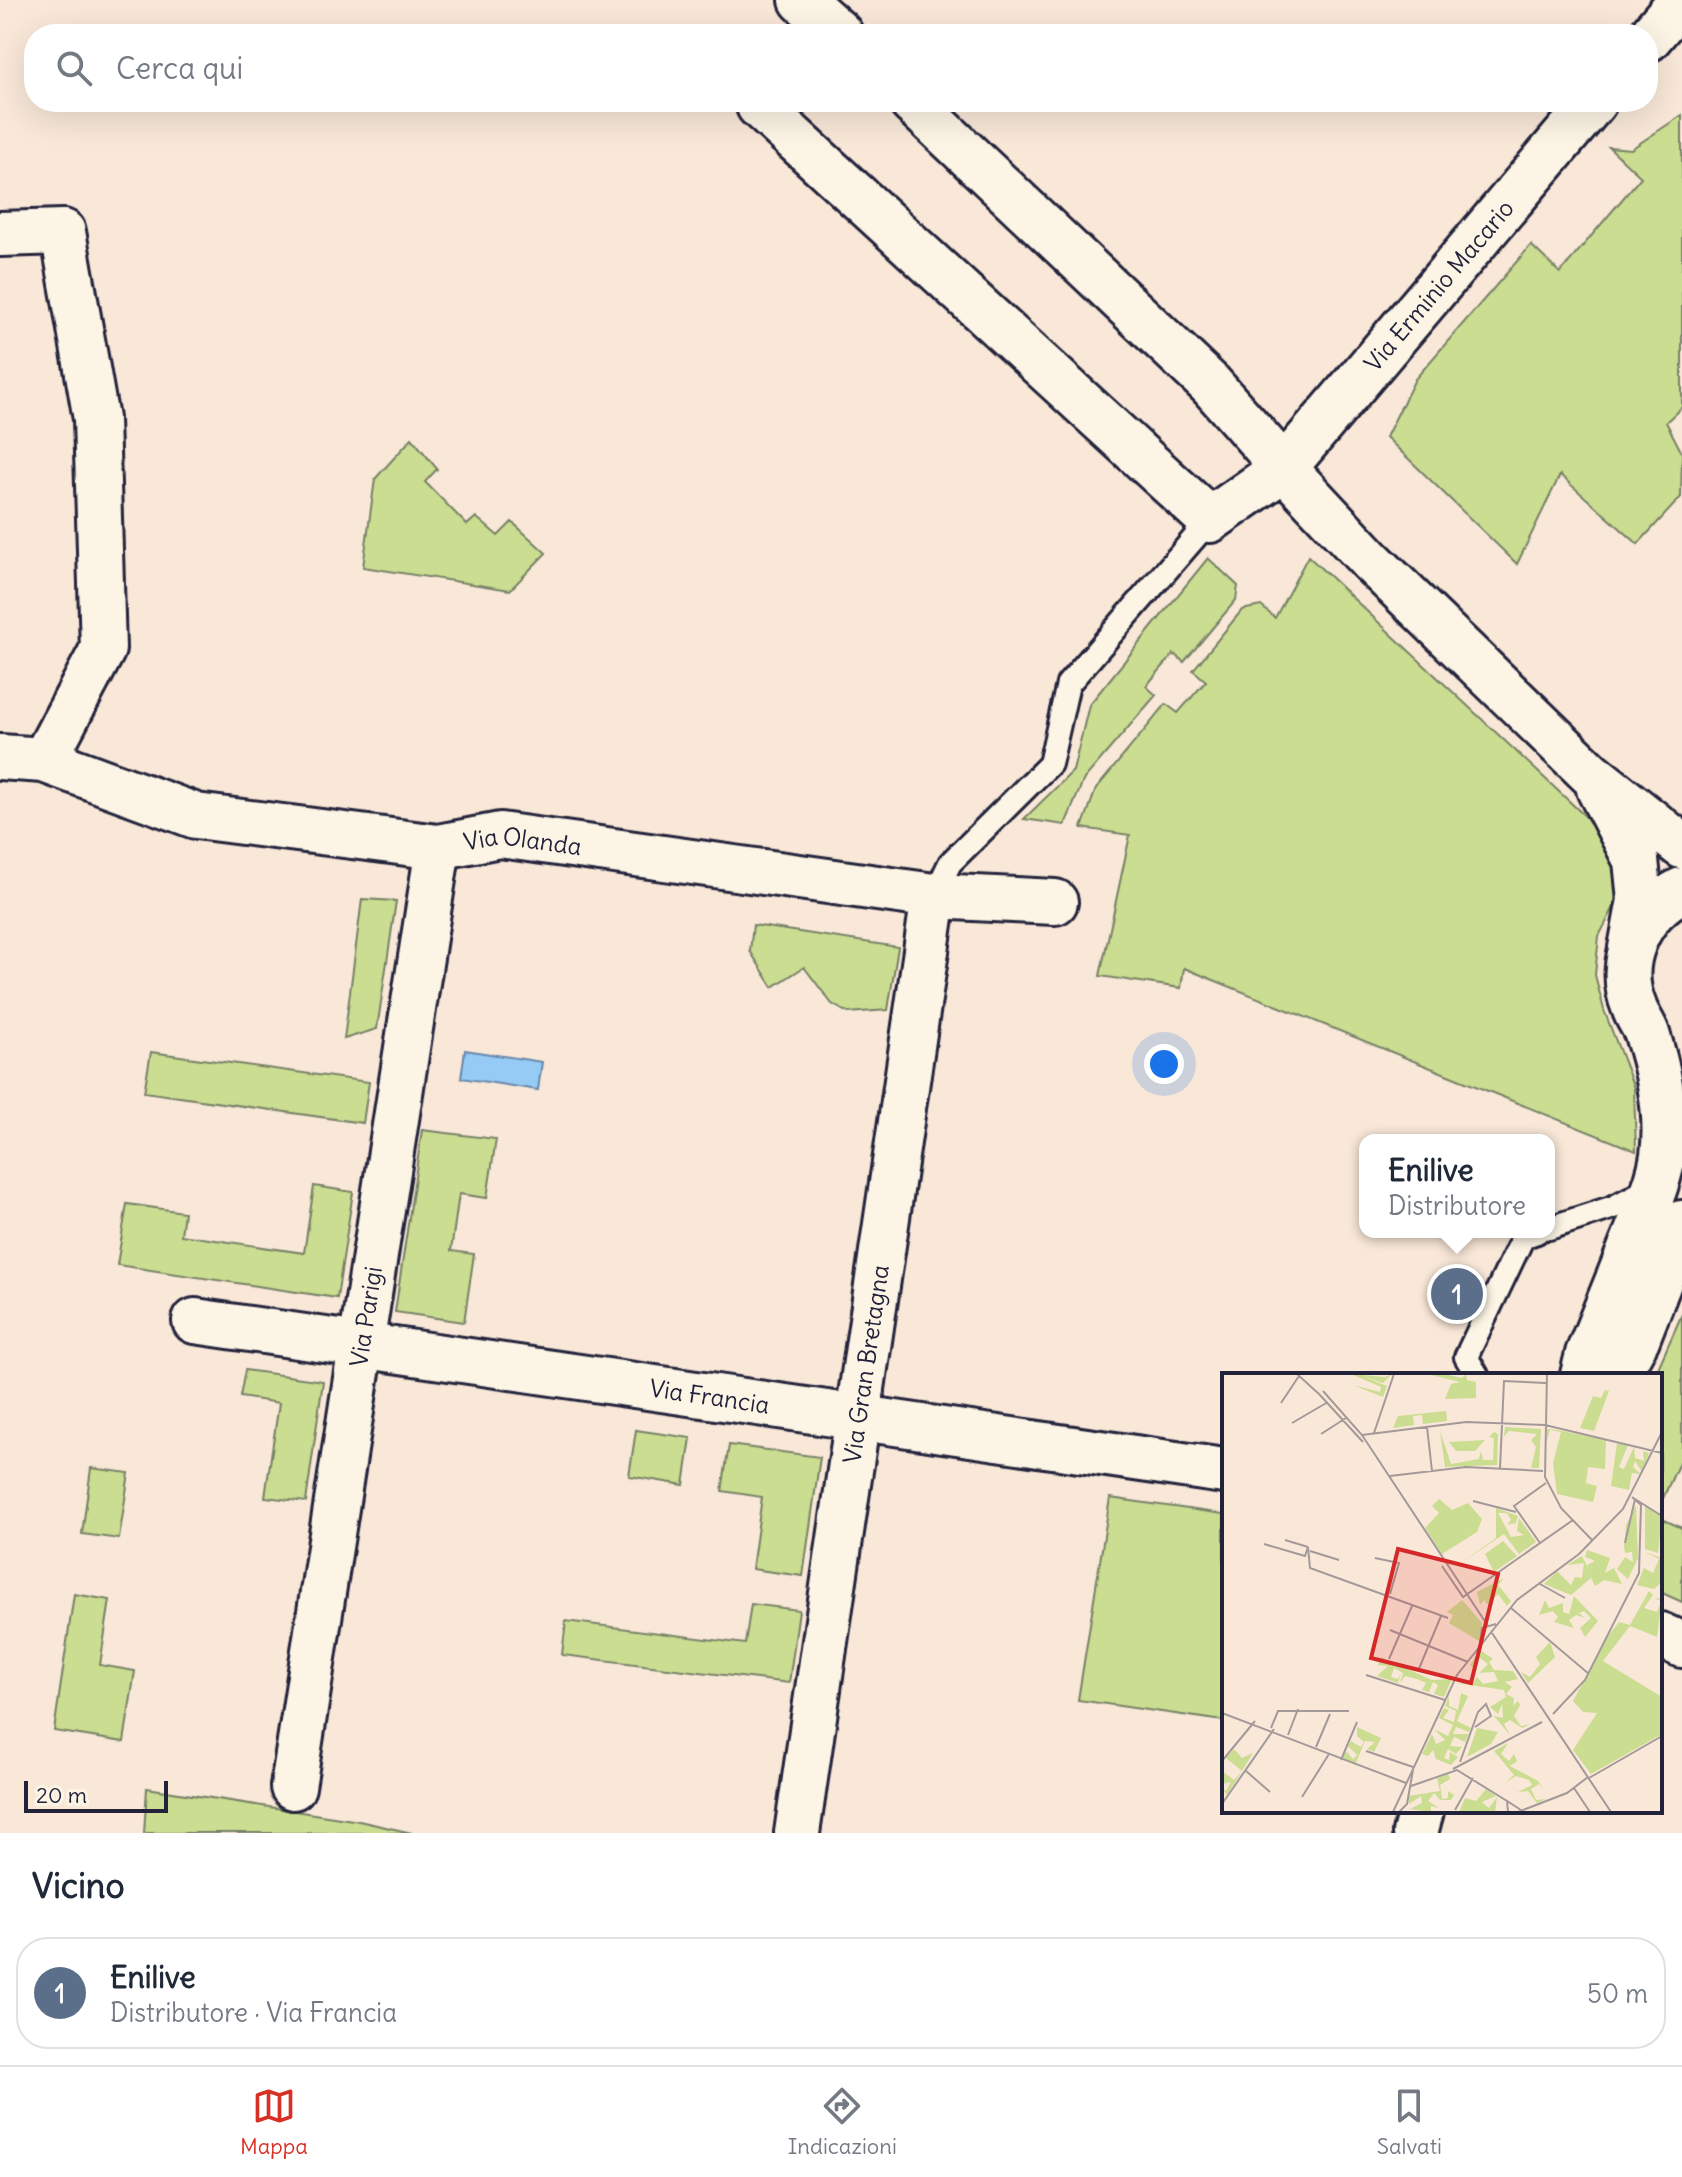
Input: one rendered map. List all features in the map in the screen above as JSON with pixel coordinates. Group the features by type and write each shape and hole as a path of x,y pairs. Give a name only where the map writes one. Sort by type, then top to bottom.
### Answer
{"street":[{"path":"802,0 829,24"},
{"path":"1658,27 1681,0"},
{"path":"766,112 1210,520"},
{"path":"923,112 1211,385 1371,561 1590,773 1682,846"},
{"name":"Via Erminio Macario","path":"1210,520 1284,468 1586,112"},
{"path":"0,234 63,232 96,419 103,649 44,760"},
{"name":"Via Olanda","path":"0,757 44,760 196,816 438,847 500,835 934,896 1055,902"},
{"path":"1583,1373 1588,1354 1656,1185 1663,1152 1662,1095 1646,1032 1633,1006 1627,977 1640,900 1636,860 1590,773"},
{"name":"Via Parigi","path":"293,1787 438,847"},
{"path":"1631,948 1644,920 1666,898 1682,890"},
{"name":"Via Gran Bretagna","path":"797,1833 934,896"},
{"path":"1646,1032 1666,1051 1682,1059"},
{"path":"1618,1373 1637,1339 1682,1223"},
{"name":"Via Francia","path":"195,1321 1222,1471"},
{"path":"1662,1636 1682,1645"},
{"path":"1415,1833 1420,1813"}],"lane":[{"path":"934,896 950,863 1050,764 1068,684 1210,520"},
{"path":"1555,1226 1614,1207 1656,1185"},
{"path":"1476,1373 1466,1357 1523,1238"}],"green space":[{"path":"1682,115 1682,407 1666,422 1682,453 1681,497 1638,544 1560,475 1517,564 1386,437 1415,379 1531,245 1560,273 1641,177 1609,147 1631,149"},
{"path":"412,438 437,469 425,482 467,525 476,517 498,536 512,522 546,553 510,590 363,567 375,479"},
{"path":"1308,556 1587,818 1610,847 1620,879 1613,909 1599,936 1595,975 1604,1010 1634,1088 1636,1151 1184,968 1181,988 1100,976 1130,835 1082,828 1096,789 1166,704 1178,713 1206,681 1193,670 1242,610 1261,606 1275,618"},
{"path":"1208,558 1238,586 1236,600 1184,662 1174,654 1146,686 1156,695 1084,779 1065,825 1024,819 1073,771 1089,705"},
{"path":"362,899 396,901 377,1029 344,1039"},
{"path":"753,925 898,947 888,1010 848,1013 832,1004 804,967 773,987 750,951"},
{"path":"151,1052 369,1082 363,1123 144,1092"},
{"path":"422,1130 496,1139 487,1198 459,1194 451,1251 474,1254 464,1322 395,1312"},
{"path":"314,1186 353,1192 337,1298 117,1265 127,1204 184,1212 181,1235 304,1253"},
{"path":"1682,1314 1682,1456 1662,1501 1662,1373 1656,1373"},
{"path":"245,1370 323,1381 306,1502 265,1497 279,1403 240,1397"},
{"path":"636,1430 691,1438 684,1485 629,1476"},
{"path":"729,1445 820,1457 803,1576 752,1569 762,1497 722,1491"},
{"path":"91,1468 129,1473 119,1539 82,1534"},
{"path":"1110,1498 1222,1514 1222,1721 1078,1700"},
{"path":"1662,1519 1682,1528 1682,1602 1662,1593"},
{"path":"74,1594 110,1600 100,1665 135,1671 124,1742 54,1731"},
{"path":"751,1604 799,1610 789,1683 562,1655 566,1621 745,1644"},
{"path":"147,1788 359,1821 412,1833 144,1833"}],"water":[{"path":"465,1050 542,1062 538,1090 461,1078"}],"place":[{"name":"Enilive","path":"1457,1294"}]}
